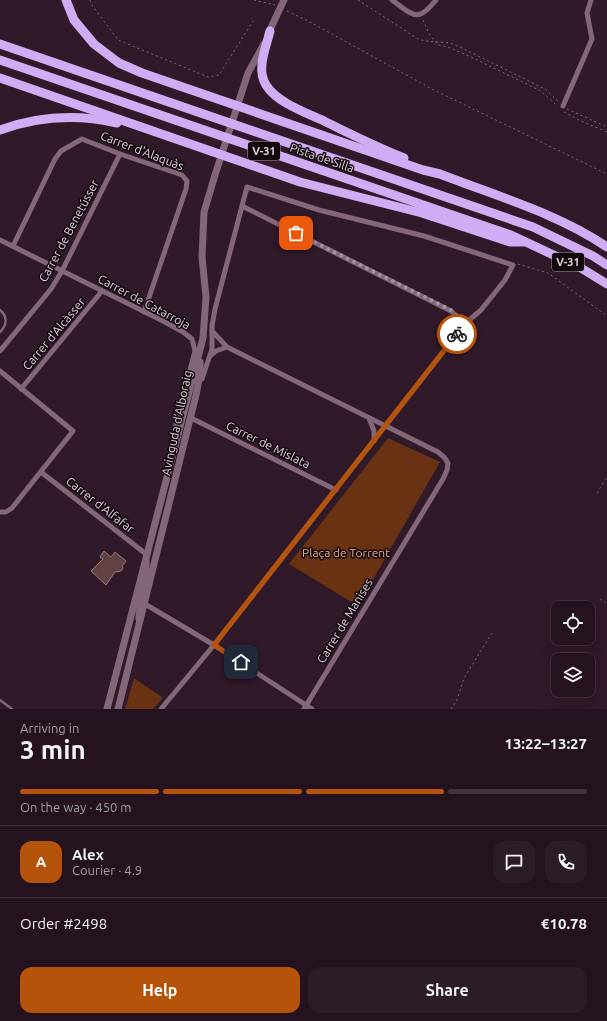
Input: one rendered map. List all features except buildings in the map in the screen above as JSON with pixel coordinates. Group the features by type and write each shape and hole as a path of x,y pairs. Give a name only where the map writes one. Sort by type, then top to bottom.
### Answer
{"highway":[{"path":"66,0 74,20 94,44 119,63 142,73 408,165 440,174 540,212 607,247"},
{"path":"270,31 261,68 266,84 275,95 297,108 371,144 425,166 440,174"},
{"name":"Pista de Silla","path":"0,44 533,227 593,256 607,265"},
{"name":"Pista de Silla","path":"0,60 511,235 581,268 607,284"},
{"path":"0,78 134,124 147,130"},
{"path":"0,130 17,123 46,118 71,117 100,119 147,130 300,182 422,213 510,242 528,242"}],"street":[{"path":"200,353 206,318 206,297 202,257 204,212 248,73 277,18 284,0"},
{"path":"392,0 416,15 421,15 428,10 436,0"},
{"path":"563,106 588,52 592,39 587,12 591,0"},
{"name":"Carrer d'Alaquàs","path":"12,246 60,151 82,139 182,176 186,181 186,189 144,312"},
{"name":"Carrer de Benetússer","path":"0,351 50,289 62,271 120,154"},
{"path":"161,709 214,645 336,490 459,332 461,327 481,310 505,280 513,264 424,236 319,210 247,187 217,303 212,330 213,344 194,405"},
{"path":"242,206 451,310 458,318 461,327"},
{"name":"Carrer de Catarroja","path":"0,240 144,312 192,339 195,351 176,424 173,456"},
{"name":"Carrer d'Alcàsser","path":"21,389 102,291"},
{"path":"212,330 227,347 386,426"},
{"path":"210,356 216,351 227,347"},
{"name":"Avinguda d’Alboraig","path":"118,709 194,405 200,374 200,353"},
{"name":"Avinguda d’Alboraig","path":"107,709 146,554 200,353"},
{"path":"0,371 73,431 12,508 6,512 0,512"},
{"name":"Carrer de Mislata","path":"191,418 336,490"},
{"path":"369,418 374,430 374,441"},
{"name":"Carrer de Manises","path":"305,707 443,479 448,466 447,460 438,452 386,426"},
{"name":"Carrer d'Alfafar","path":"41,472 146,554"},
{"name":"Avinguda d’Alboraig","path":"139,629 138,612 149,565 146,554"},
{"path":"145,604 214,645 305,707 312,709"}],"lane":[{"path":"0,310 6,318 6,323 0,332"},
{"path":"0,700 12,709"}],"path":[{"path":"90,0 92,6 118,40 208,77 219,75 253,21"},
{"path":"254,0 278,6"},
{"path":"358,0 410,35 425,42 450,43 545,89 571,112 607,127"},
{"path":"283,9 310,22 432,89 607,174"},
{"path":"421,15 429,34 438,44 448,47 539,90 560,110 607,132"},
{"path":"513,264 518,264 548,273 607,316"},
{"path":"597,493 607,477"},
{"path":"600,599 607,604"},
{"path":"452,709 457,700 464,678 492,633"}],"green space":[{"name":"Plaça de Torrent","path":"388,438 440,462 358,606 289,564"},
{"path":"134,678 163,698 153,709 125,709"}],"way so far":[{"path":"296,233 451,310 460,321 461,327 457,334"}],"route":[{"path":"241,662 214,645 457,334"}]}
